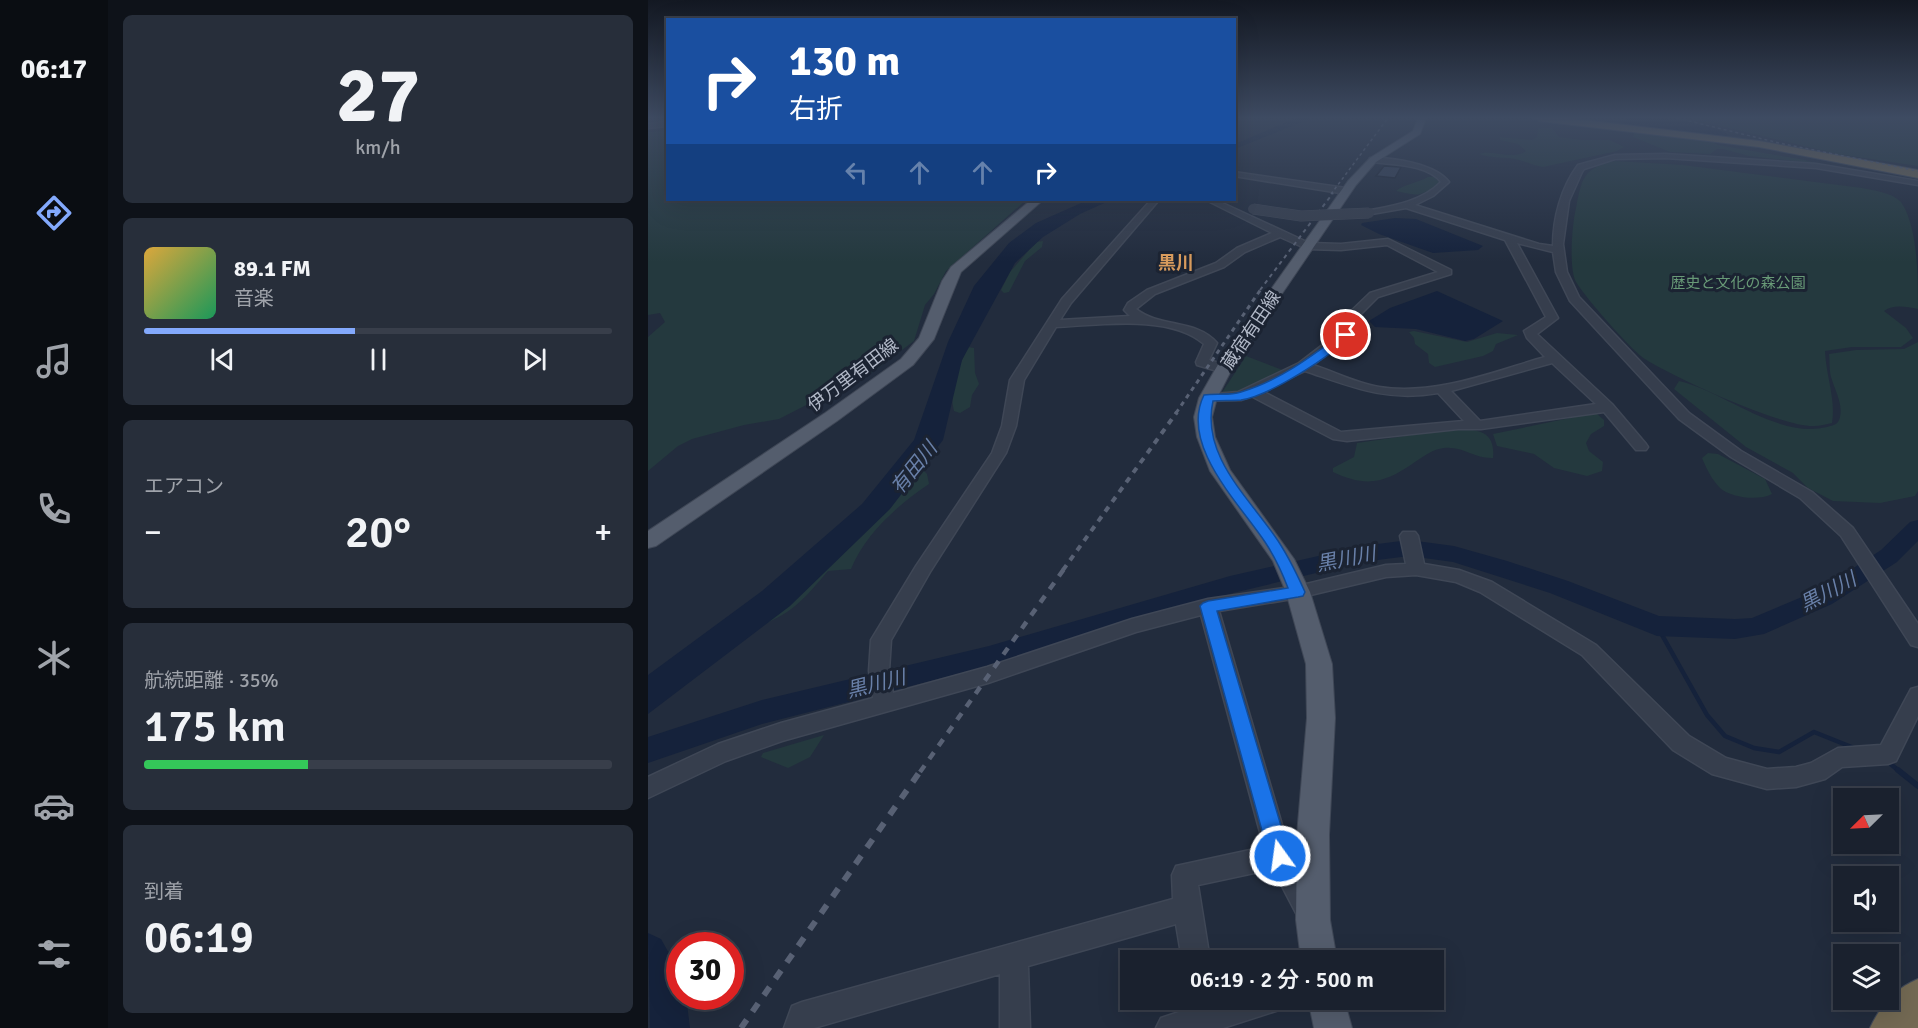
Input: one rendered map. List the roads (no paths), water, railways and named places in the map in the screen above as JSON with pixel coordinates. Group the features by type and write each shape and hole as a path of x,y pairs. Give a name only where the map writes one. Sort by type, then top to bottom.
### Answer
{"highway":[{"path":"1875,166 1918,174"},
{"path":"1893,1028 1918,1001"}],"main road":[{"name":"蔵宿有田線","path":"1318,950 1313,920 1313,835 1320,718 1319,664 1298,592 1283,559 1220,471 1211,453 1203,417 1208,398 1224,369 1307,246 1366,166"},
{"name":"伊万里有田線","path":"648,541 802,437 907,362 926,339 949,281 956,270 1036,201"},
{"path":"1329,1010 1333,1028"}],"street":[{"path":"1226,201 1253,210 1301,216 1369,213 1406,205 1437,190 1444,182 1444,179 1436,172 1408,166"},
{"path":"1583,166 1577,171 1559,217 1558,250 1563,278 1574,299 1670,402 1708,435 1821,507 1847,532 1886,587 1918,640"},
{"path":"1815,166 1918,183"},
{"path":"1236,174 1346,191"},
{"path":"883,702 879,671 881,640 922,570 999,453 1009,426 1017,380 1051,324 1082,282 1154,201"},
{"path":"1208,398 1241,396 1253,392 1304,366 1337,340 1359,329 1353,315 1374,295 1447,272 1388,242 1341,247 1307,246 1212,201"},
{"path":"1406,205 1509,238 1558,250"},
{"path":"1141,319 1130,310 1132,305 1151,292 1220,265 1241,250 1278,234"},
{"path":"1509,238 1552,318 1530,331 1531,335 1606,407 1641,447"},
{"path":"1051,324 1141,319 1199,333 1211,343 1202,362 1224,369"},
{"path":"1304,366 1386,392 1441,388 1554,358"},
{"path":"1441,388 1476,425"},
{"path":"1253,392 1338,436 1476,425 1606,407"},
{"path":"1409,536 1416,569"},
{"path":"648,788 718,754 781,732 883,702 988,675 1132,626 1208,606 1298,592 1386,572 1416,569 1459,576 1486,587 1526,609 1589,650 1681,742 1720,767 1739,772 1767,779 1796,777 1817,772 1838,758 1888,754 1918,695"},
{"path":"1208,606 1280,856 1313,920"},
{"path":"1194,950 1187,908 1185,875 1280,856"},
{"path":"800,1028 802,1016 1187,908"},
{"path":"1014,956 1015,1028"},
{"path":"1171,1028 1227,1010"}],"water":[{"name":"有田川","path":"1086,201 1109,201 1080,214 1043,237 1015,263 962,360 943,440 890,509 790,606 648,714 648,675 762,591 862,504 914,440 948,342 974,286 1009,243 1036,223"},
{"path":"1395,218 1416,219 1483,246 1478,250 1433,253 1379,234 1361,225"},
{"path":"1437,291 1503,321 1474,339 1465,341 1416,329 1375,327 1369,321 1390,308"}],"waterway":[{"name":"黒川川","path":"648,750 762,712 989,656 1230,585 1362,554 1409,548 1454,554 1498,567 1559,587 1657,626 1735,629 1755,627 1823,598 1852,581 1889,556 1918,527"},
{"path":"1657,626 1707,715 1725,736 1754,748 1779,752 1814,732 1854,748"},
{"path":"1886,760 1900,772"},
{"path":"1898,770 1918,786"},
{"path":"648,952 665,985 670,1028"}],"railway":[{"path":"1331,194 1352,166"},
{"path":"1893,166 1918,171"},
{"path":"1260,290 1333,193"},
{"path":"1176,413 1261,289"},
{"path":"1063,570 1177,412"},
{"path":"920,772 1064,569"},
{"path":"741,1028 921,770"}],"district":[{"name":"黒川","path":"1176,263"}],"park label":[{"name":"歴史と文化の森公園","path":"1738,283"}]}
